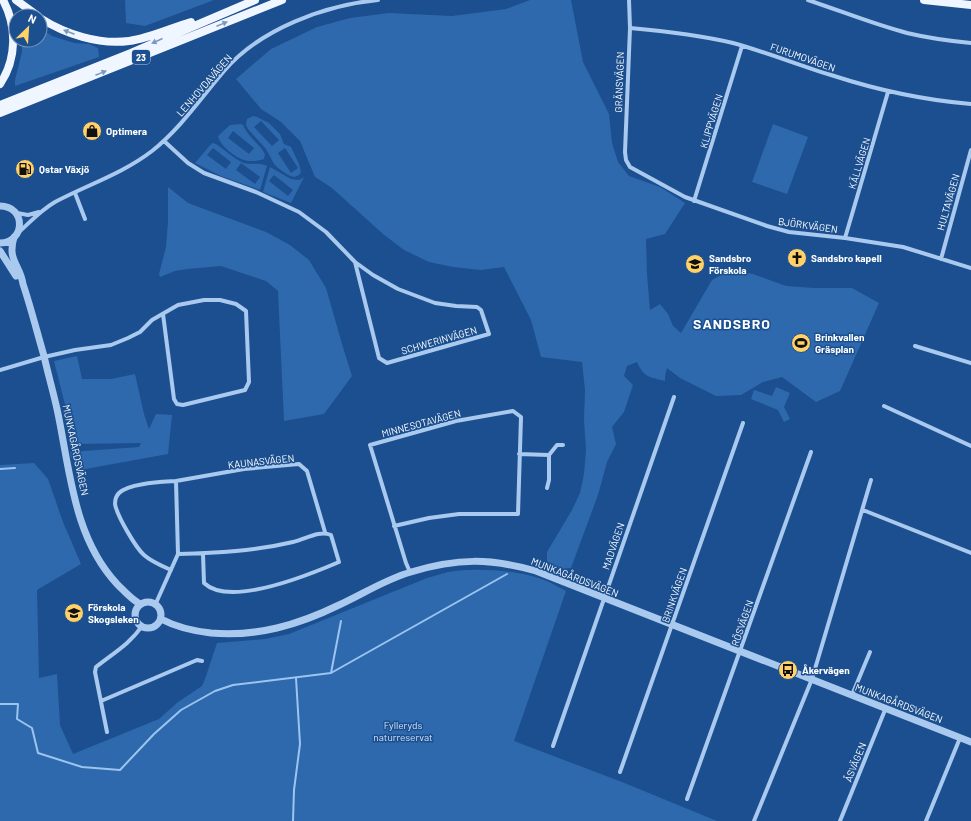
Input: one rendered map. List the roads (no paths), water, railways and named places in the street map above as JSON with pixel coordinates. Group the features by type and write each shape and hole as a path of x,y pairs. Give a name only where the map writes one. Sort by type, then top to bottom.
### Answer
{"main road":[{"path":"0,84 11,60 14,41 11,20 3,0"},
{"path":"16,0 27,8"},
{"name":"23","path":"0,105 131,53 255,0"},
{"name":"23","path":"0,113 282,0"},
{"path":"924,0 971,5"},
{"path":"48,22 79,36 100,41 115,42 129,41 145,37 228,11"}],"street":[{"name":"LENHOVDAVÄGEN","path":"16,235 42,211 54,203 126,168 141,159 164,141 175,131 225,70 252,46 289,25 327,10 359,2 378,0"},
{"name":"GRÄNSVÄGEN","path":"628,164 626,160 625,144 630,28 629,0"},
{"path":"808,0 908,33 934,39 971,43"},
{"name":"FURUMOVÄGEN","path":"630,28 706,38 742,46 888,92 919,98 971,104"},
{"name":"KLIPPVÄGEN","path":"694,201 742,46"},
{"name":"KÄLLVÄGEN","path":"844,238 888,92"},
{"name":"SCHWERINVÄGEN","path":"164,141 188,163 204,173 267,197 304,216 326,232 355,262 385,282 420,298 445,305 477,307 481,310 488,334 387,363 385,362 379,358 355,262"},
{"name":"HULTAVÄGEN","path":"941,259 971,150"},
{"name":"BJÖRKVÄGEN","path":"628,164 630,167 694,201 749,221 789,232 844,238 903,247 971,268"},
{"path":"74,193 85,219"},
{"path":"0,200 13,211"},
{"path":"0,206 13,211"},
{"name":"LENHOVDAVÄGEN","path":"13,211 28,215 42,211"},
{"name":"MUNKAGÅRDSVÄGEN","path":"13,211 19,221 12,254 14,262 22,277 22,284"},
{"path":"0,243 8,242 16,235"},
{"name":"MUNKAGÅRDSVÄGEN","path":"0,251 22,284 36,324 57,408 71,482 80,517 89,542 113,580 128,595 140,604"},
{"path":"0,370 74,350 111,345 140,332 152,320 178,305 204,300 220,300 236,304 246,311 249,382 245,390 183,405 177,404 174,399 163,314"},
{"path":"915,346 971,363"},
{"name":"MADVÄGEN","path":"553,746 674,397"},
{"path":"884,406 971,445"},
{"name":"MINNESOTAVÄGEN","path":"394,526 429,518 459,514 518,514 521,417 513,411 456,421 370,445 394,526 410,572"},
{"name":"BRINKVÄGEN","path":"620,772 743,423"},
{"path":"547,488 549,480 549,455 557,445 563,445"},
{"name":"RÖSVÄGEN","path":"687,799 741,652 811,452"},
{"path":"519,454 549,455"},
{"name":"KAUNASVÄGEN","path":"171,570 150,561 142,554 135,544 115,504 116,496 120,491 130,487 176,481 244,469 299,464 307,471 325,532 331,535 339,562 291,581 256,590 230,591 208,587 204,583 203,554"},
{"path":"754,821 812,679 871,480"},
{"path":"156,603 178,554 176,481"},
{"path":"863,510 971,553"},
{"path":"178,554 240,552 295,541 325,532"},
{"name":"MUNKAGÅRDSVÄGEN","path":"161,619 172,625 204,632 225,634 266,631 306,620 410,572 430,567 469,561 493,562 536,571 603,599 672,624 812,679 885,710 971,742"},
{"path":"148,601 156,603 160,609 161,619 159,623 153,627 146,628 142,626 137,621 135,614 140,604 148,601"},
{"path":"107,732 95,672 96,667 125,645 135,636 142,626"},
{"path":"851,696 870,652"},
{"path":"101,701 197,660 202,662"},
{"name":"ÅSVÄGEN","path":"840,821 885,710"},
{"path":"926,821 960,738"}],"waterway":[{"path":"0,469 15,468"},
{"path":"0,704 18,704 17,719 32,728 38,753 82,767 120,770 154,734 181,710 215,691 233,685 331,673 507,574"},
{"path":"331,673 341,621"},
{"path":"293,821 294,790 300,744 296,678"}],"place":[{"name":"Optimera","path":"92,131"},
{"name":"Qstar Växjö","path":"25,169"},
{"name":"Sandsbro kapell","path":"797,258"},
{"name":"Sandsbro Förskola","path":"695,264"},
{"name":"Brinkvallen Gräsplan","path":"801,343"},
{"name":"Förskola Skogsleken","path":"74,613"},
{"name":"Åkervägen","path":"788,670"}],"district":[{"name":"SANDSBRO","path":"732,323"}],"park label":[{"name":"Fylleryds naturreservat","path":"403,730"}]}
